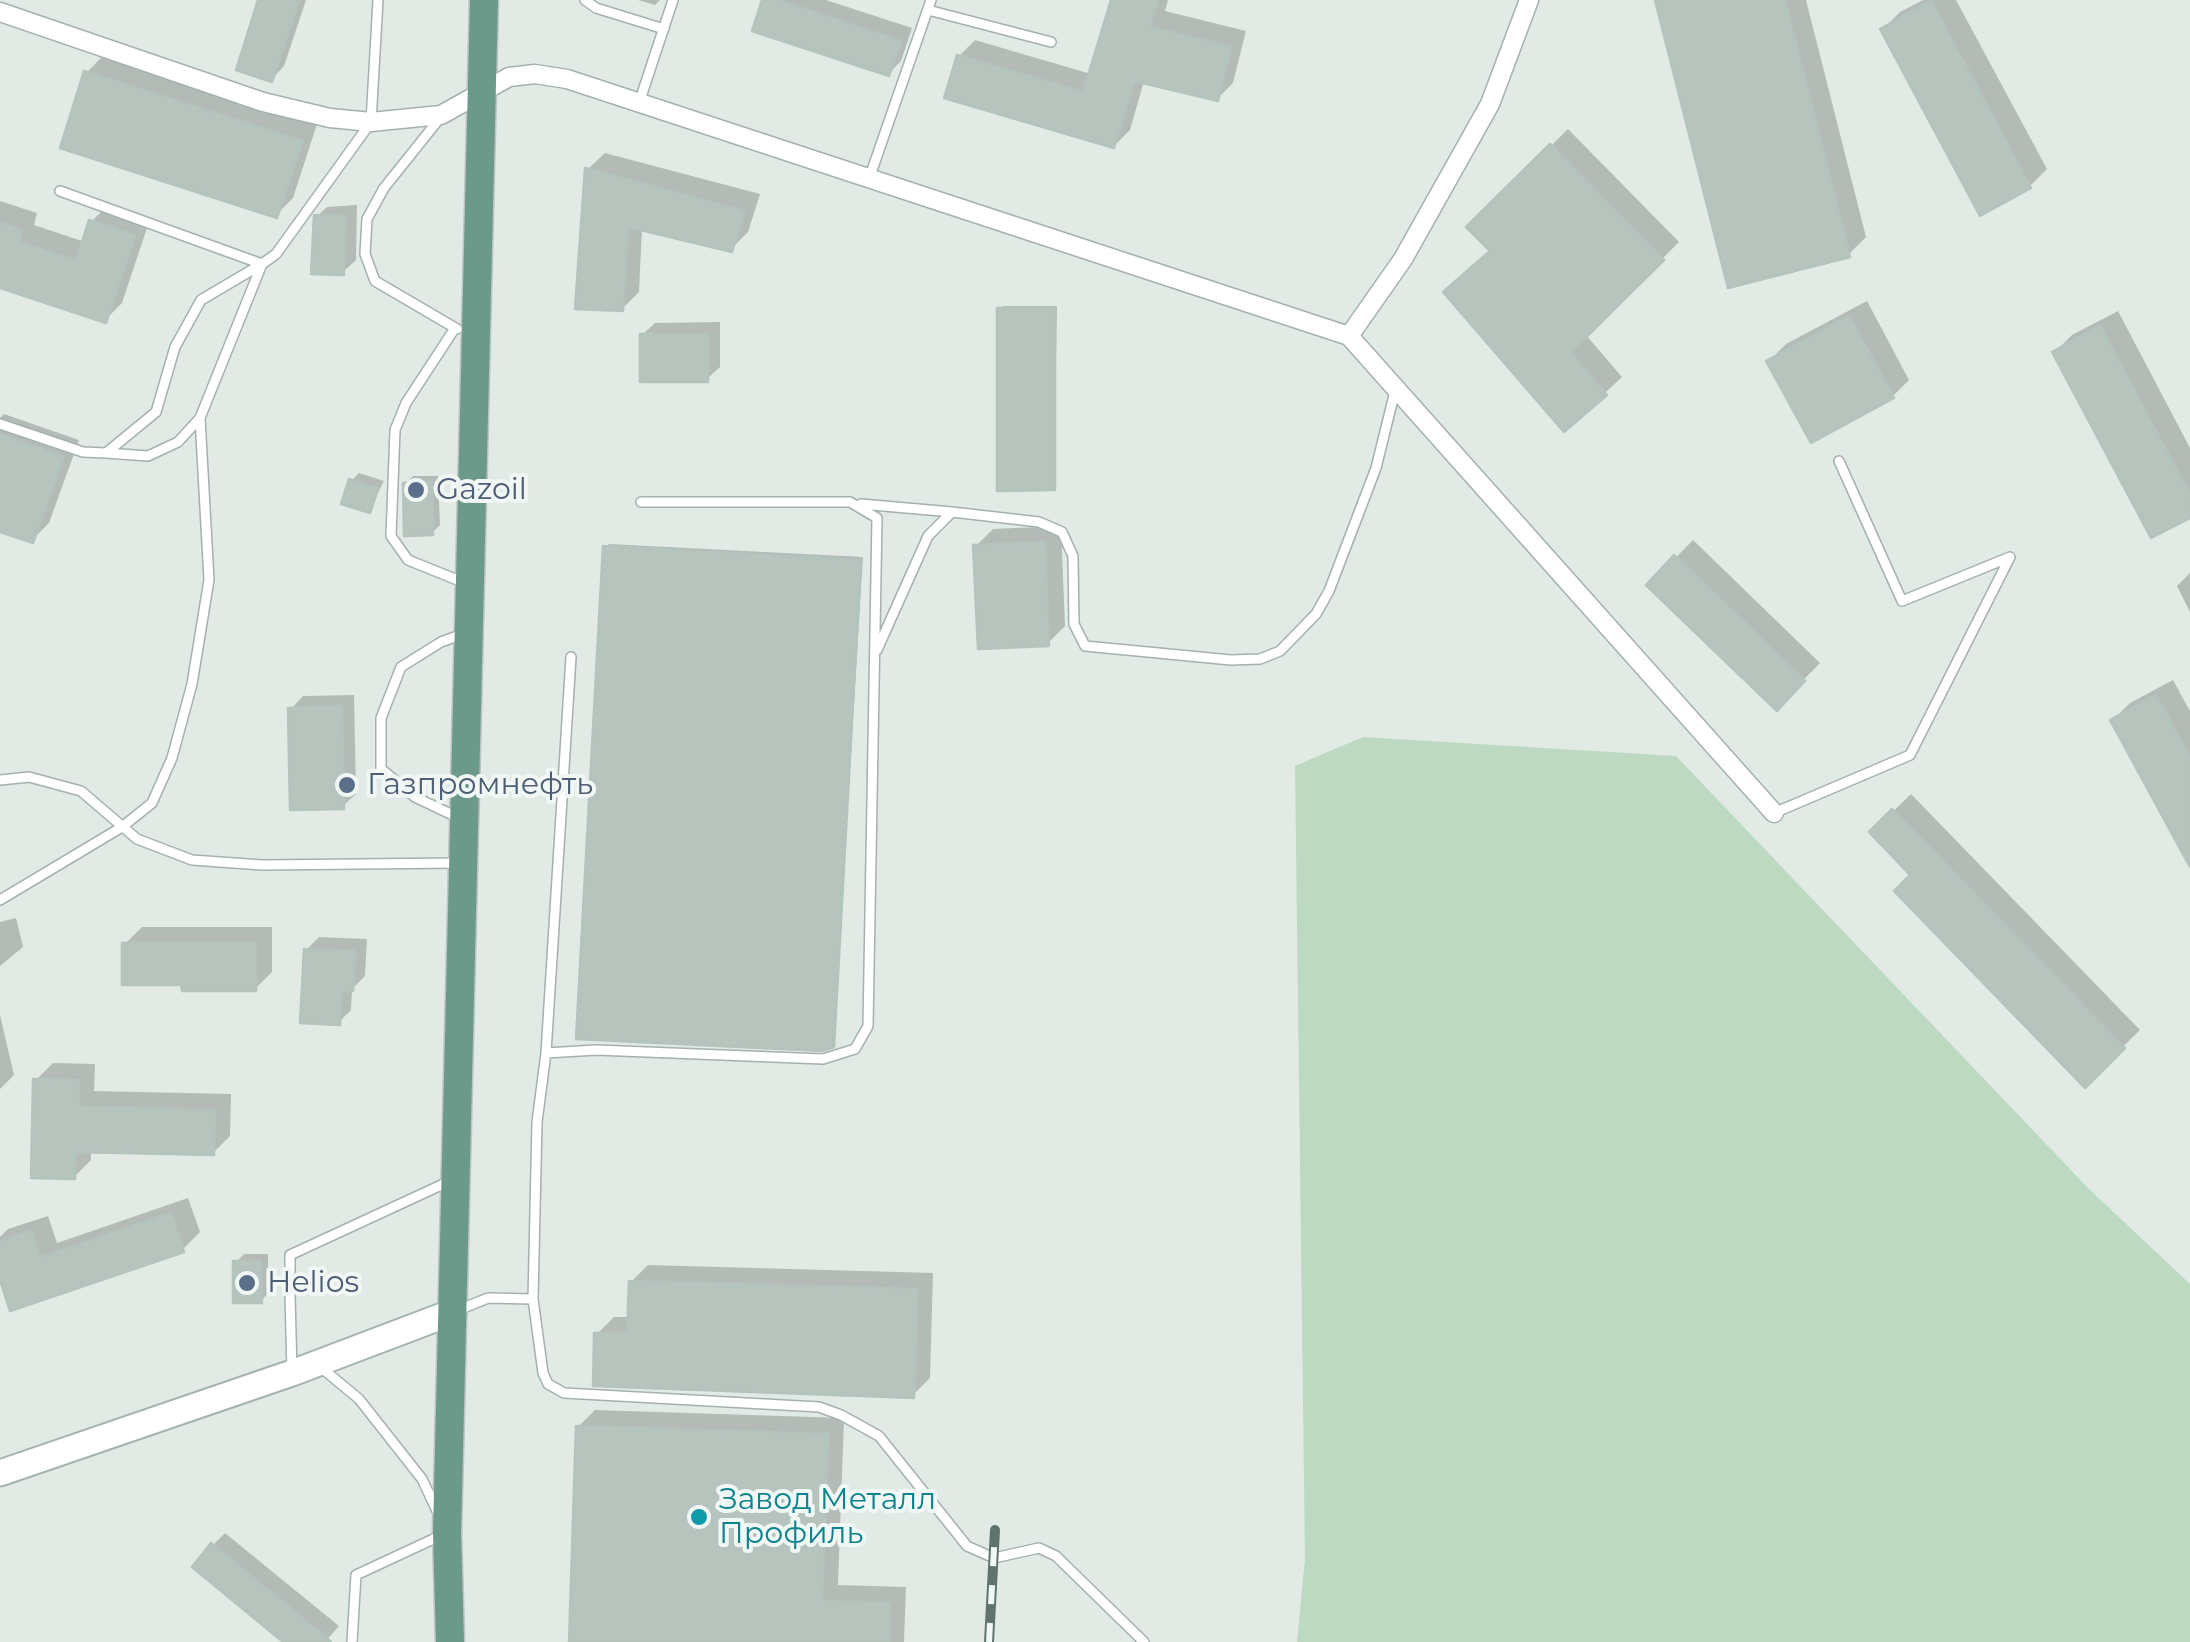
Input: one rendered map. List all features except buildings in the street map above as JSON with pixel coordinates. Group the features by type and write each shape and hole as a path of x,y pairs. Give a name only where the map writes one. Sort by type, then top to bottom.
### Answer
{"main road":[{"path":"450,1642 448,1533 472,586 466,334 483,91 484,0"},
{"path":"435,1642 448,1533"}],"street":[{"path":"1349,336 1403,259 1490,104 1528,0"},
{"path":"0,12 263,102 330,118 371,122 441,115 510,78 535,74 640,100 868,182 1349,336 1774,813"},
{"path":"0,1472 292,1373 453,1312"}],"lane":[{"path":"106,453 156,412 175,348 201,300 276,254 371,122 378,0"},
{"path":"585,0 596,8 664,28"},
{"path":"640,100 672,0"},
{"path":"868,182 930,5 1051,42"},
{"path":"441,115 384,188 367,219 365,254 375,281 466,334 406,403 395,430 391,536 408,560 432,574 472,586"},
{"path":"60,190 262,264"},
{"path":"0,424 83,452 148,456 178,442 200,418 262,264"},
{"path":"641,502 858,504 1039,522 1062,532 1073,556 1074,624 1085,646 1260,659 1297,637 1329,591 1376,468 1396,385"},
{"path":"0,900 122,827 152,803 172,758 192,684 210,580 200,418"},
{"path":"1774,813 1910,755 2010,557 1902,601 1839,461"},
{"path":"546,1053 596,1050 823,1058 847,1055 864,1040 879,529 877,518 858,504"},
{"path":"874,657 928,536 952,512"},
{"path":"466,822 415,797 382,769 380,718 401,668 441,642 471,632"},
{"path":"571,657 546,1053 537,1122 533,1299 543,1373 554,1389 564,1393 820,1408 841,1414 890,1448 967,1546 994,1558 1039,1548 1056,1556 1144,1642"},
{"path":"0,780 29,777 81,792 157,850 192,860 262,864 465,862"},
{"path":"290,1271 290,1255 457,1178"},
{"path":"290,1294 292,1373"},
{"path":"453,1312 488,1298 533,1299"},
{"path":"316,1364 358,1399 422,1479 448,1533 356,1575 352,1642"}],"green space":[{"path":"1363,737 1676,756 2089,1189 2190,1284 2190,1642 1297,1642 1305,1559 1295,766"}],"railway":[{"path":"989,1642 995,1530"}],"place":[{"name":"Gazoil","path":"416,490"},
{"name":"Газпромнефть","path":"347,785"},
{"name":"Helios","path":"247,1283"},
{"name":"Завод Металл Профиль","path":"699,1517"}]}
